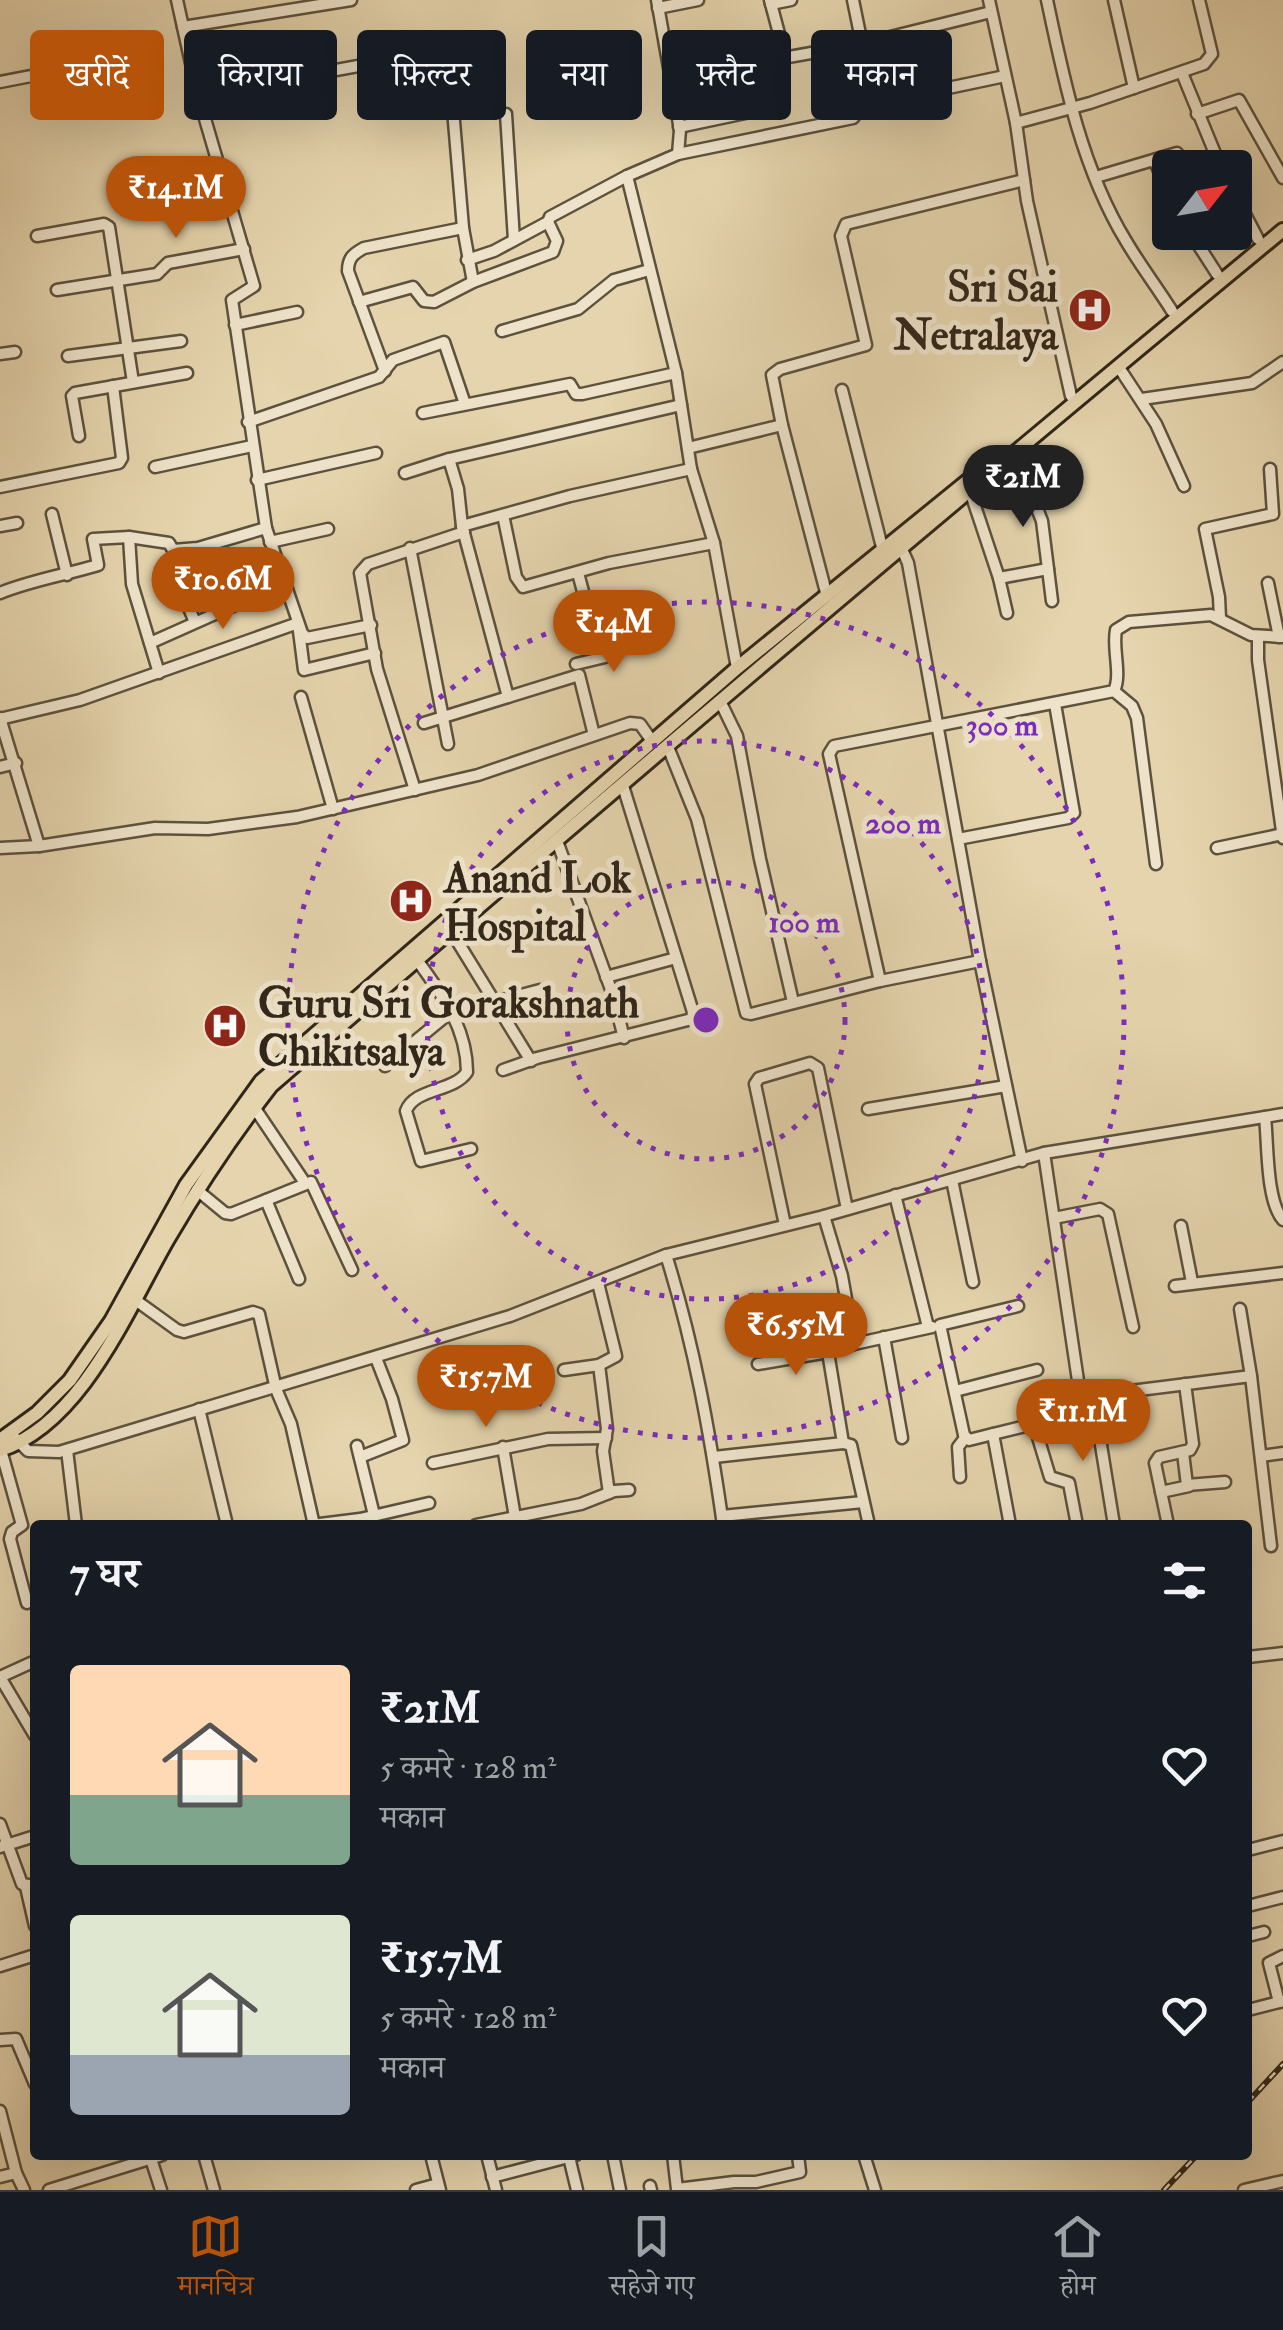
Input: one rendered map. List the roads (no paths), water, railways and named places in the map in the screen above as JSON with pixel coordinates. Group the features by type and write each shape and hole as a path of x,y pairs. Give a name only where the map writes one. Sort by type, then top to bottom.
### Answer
{"main road":[{"path":"10,1438 46,1422 88,1377 197,1190 271,1086 1283,218"},
{"path":"0,1450 70,1380 111,1322 186,1185 256,1086 737,668 884,551 900,544 970,491 1283,230"}],"street":[{"path":"178,0 184,32"},
{"path":"263,0 266,14"},
{"path":"183,27 266,14 301,4 351,0"},
{"path":"662,32 657,4 698,0"},
{"path":"778,30 771,2 790,0"},
{"path":"853,0 859,30"},
{"path":"1048,0 1073,107 1096,177 1126,240 1172,312"},
{"path":"1114,0 1134,88"},
{"path":"1016,122 1204,64 1212,54 1199,0"},
{"path":"909,30 990,6 1072,396"},
{"path":"1182,73 1213,150"},
{"path":"0,82 30,76"},
{"path":"467,260 514,240 626,176 678,154 853,118 863,106 1005,76"},
{"path":"1198,114 1238,100 1283,178"},
{"path":"506,114 514,240"},
{"path":"205,120 254,286 232,300 257,480 270,542 298,623 307,638 371,625"},
{"path":"454,120 467,260 473,282"},
{"path":"678,120 678,154"},
{"path":"679,127 712,120"},
{"path":"1096,177 1152,161"},
{"path":"626,176 676,372 690,469 714,543 737,668"},
{"path":"827,596 771,381 774,372 864,347 867,342 840,236 846,224 1024,180"},
{"path":"360,302 413,287 424,301 434,302 473,282 553,252 556,242 548,222"},
{"path":"36,236 107,224 134,382"},
{"path":"386,372 348,262 364,248 464,228"},
{"path":"1252,228 1258,239"},
{"path":"57,290 160,273 168,262 244,250"},
{"path":"1201,250 1216,274"},
{"path":"502,331 578,309 614,280 649,270"},
{"path":"234,325 297,312"},
{"path":"68,356 181,340"},
{"path":"248,422 379,377 393,360 444,342 466,404"},
{"path":"0,354 15,352"},
{"path":"1142,398 1252,383 1283,362"},
{"path":"1118,366 1142,398 1184,486"},
{"path":"423,412 570,384 576,394 582,394 676,372"},
{"path":"79,436 73,394 186,373"},
{"path":"0,487 119,464 122,458 113,386"},
{"path":"842,390 884,551"},
{"path":"405,473 449,459 681,405"},
{"path":"688,448 782,426"},
{"path":"156,467 252,446"},
{"path":"257,480 376,453"},
{"path":"1015,453 1042,521 1052,601"},
{"path":"449,459 463,529 508,697"},
{"path":"415,790 375,653 360,573 363,568 502,515 690,469"},
{"path":"1220,618 1205,529 1273,514 1270,470"},
{"path":"970,491 1000,578 1007,613"},
{"path":"52,514 67,575"},
{"path":"502,515 522,587 714,543"},
{"path":"0,526 16,523"},
{"path":"173,550 198,548 266,528"},
{"path":"270,542 328,528"},
{"path":"129,537 130,574 159,673"},
{"path":"0,593 34,580 98,565 93,538 129,537 168,543 195,622"},
{"path":"900,544 908,563 980,961 1022,1162"},
{"path":"410,548 448,744"},
{"path":"1000,578 1048,569"},
{"path":"578,572 592,624"},
{"path":"880,980 829,754 840,743 1114,691 1118,684 1114,641 1116,630 1122,626 1211,615 1258,637 1281,637 1268,583"},
{"path":"150,644 251,598 286,589"},
{"path":"298,623 304,670 375,653"},
{"path":"39,846 0,719 66,704 298,623"},
{"path":"1217,848 1283,835 1258,637"},
{"path":"424,724 508,697 576,664 605,656 604,650"},
{"path":"576,664 594,735"},
{"path":"1114,691 1132,706 1136,718 1156,864"},
{"path":"301,697 333,809"},
{"path":"720,701 737,736 793,1002"},
{"path":"958,839 1068,818 1074,812 1055,704"},
{"path":"0,848 156,828 208,830 333,809 478,775 635,722 652,741"},
{"path":"668,748 697,820 744,1009 751,1014 880,980 980,961"},
{"path":"0,767 16,764"},
{"path":"503,1070 692,1019 624,786"},
{"path":"557,841 624,1038"},
{"path":"451,931 531,1060"},
{"path":"606,978 676,958"},
{"path":"417,960 452,1011 467,1072 457,1083 412,1101 406,1111 422,1161 471,1149"},
{"path":"495,1002 540,990"},
{"path":"385,1066 452,1011"},
{"path":"786,1224 755,1084 759,1078 810,1063 818,1068 847,1209"},
{"path":"868,1109 1006,1086"},
{"path":"254,1107 305,1183"},
{"path":"10,1438 28,1450 68,1450 510,1316 666,1255 824,1216 1044,1153 1283,1114"},
{"path":"1265,1117 1272,1198 1283,1220"},
{"path":"1044,1153 1080,1394 1084,1398 1252,1376"},
{"path":"952,1180 973,1282"},
{"path":"197,1190 225,1213 240,1212 305,1183 314,1185 352,1270"},
{"path":"895,1195 966,1438"},
{"path":"266,1200 299,1280"},
{"path":"1054,1218 1100,1210 1108,1214 1132,1327"},
{"path":"824,1216 842,1276 854,1344"},
{"path":"1181,1226 1192,1282"},
{"path":"666,1255 689,1328 722,1520 863,1502"},
{"path":"1175,1286 1283,1273"},
{"path":"564,1370 614,1359 616,1351 598,1283"},
{"path":"134,1299 184,1332 253,1312 259,1314 276,1389 291,1424 312,1520"},
{"path":"758,1364 828,1352 1018,1306"},
{"path":"1240,1309 1252,1376 1271,1546"},
{"path":"884,1337 902,1438"},
{"path":"828,1352 843,1443"},
{"path":"374,1516 359,1451 403,1440 376,1358"},
{"path":"599,1364 608,1429 603,1451 610,1493"},
{"path":"955,1390 1037,1370"},
{"path":"1167,1520 1156,1460 1190,1450 1193,1444 1185,1384"},
{"path":"1092,1396 1113,1520"},
{"path":"199,1408 227,1520"},
{"path":"966,1438 1036,1424 1050,1477 1069,1483 1076,1520"},
{"path":"993,1434 1009,1520"},
{"path":"433,1463 548,1439 606,1438"},
{"path":"960,1477 958,1447 966,1438"},
{"path":"714,1457 851,1445 868,1520"},
{"path":"502,1447 515,1517"},
{"path":"0,1450 22,1524 10,1539 27,1603"},
{"path":"68,1450 75,1520"},
{"path":"1183,1453 1189,1486"},
{"path":"1261,1456 1283,1454"},
{"path":"1161,1492 1225,1482"},
{"path":"500,1520 629,1490"},
{"path":"347,1520 429,1502"},
{"path":"1252,1657 1283,1653"},
{"path":"30,1663 0,1677 30,1728"},
{"path":"0,1703 12,1698"},
{"path":"0,1824 4,1846 22,1884 30,1887"},
{"path":"4,1846 30,1838"},
{"path":"1252,1849 1283,1841"},
{"path":"1252,1905 1283,1897"},
{"path":"1252,1935 1264,1932"},
{"path":"1252,2009 1281,2002 1269,1963 1283,1956"},
{"path":"0,1966 30,1957"},
{"path":"0,2040 16,2039 30,2071"},
{"path":"0,2111 24,2190"},
{"path":"48,2190 146,2160"},
{"path":"156,2160 161,2190"},
{"path":"205,2160 214,2190"},
{"path":"416,2190 439,2187 432,2160"},
{"path":"488,2160 496,2190"},
{"path":"492,2177 557,2160"},
{"path":"572,2160 576,2190"},
{"path":"614,2160 620,2190"},
{"path":"674,2160 677,2189 756,2182 800,2172 799,2160"},
{"path":"866,2160 875,2190"},
{"path":"0,2177 16,2173"},
{"path":"1244,2190 1283,2180"}],"railway":[{"path":"1252,2098 1283,2064"},
{"path":"1164,2190 1192,2160"}],"place":[{"name":"Sri Sai Netralaya","path":"1090,310"},
{"name":"Anand Lok Hospital","path":"411,901"},
{"name":"Guru Sri Gorakshnath Chikitsalya","path":"225,1026"}]}
